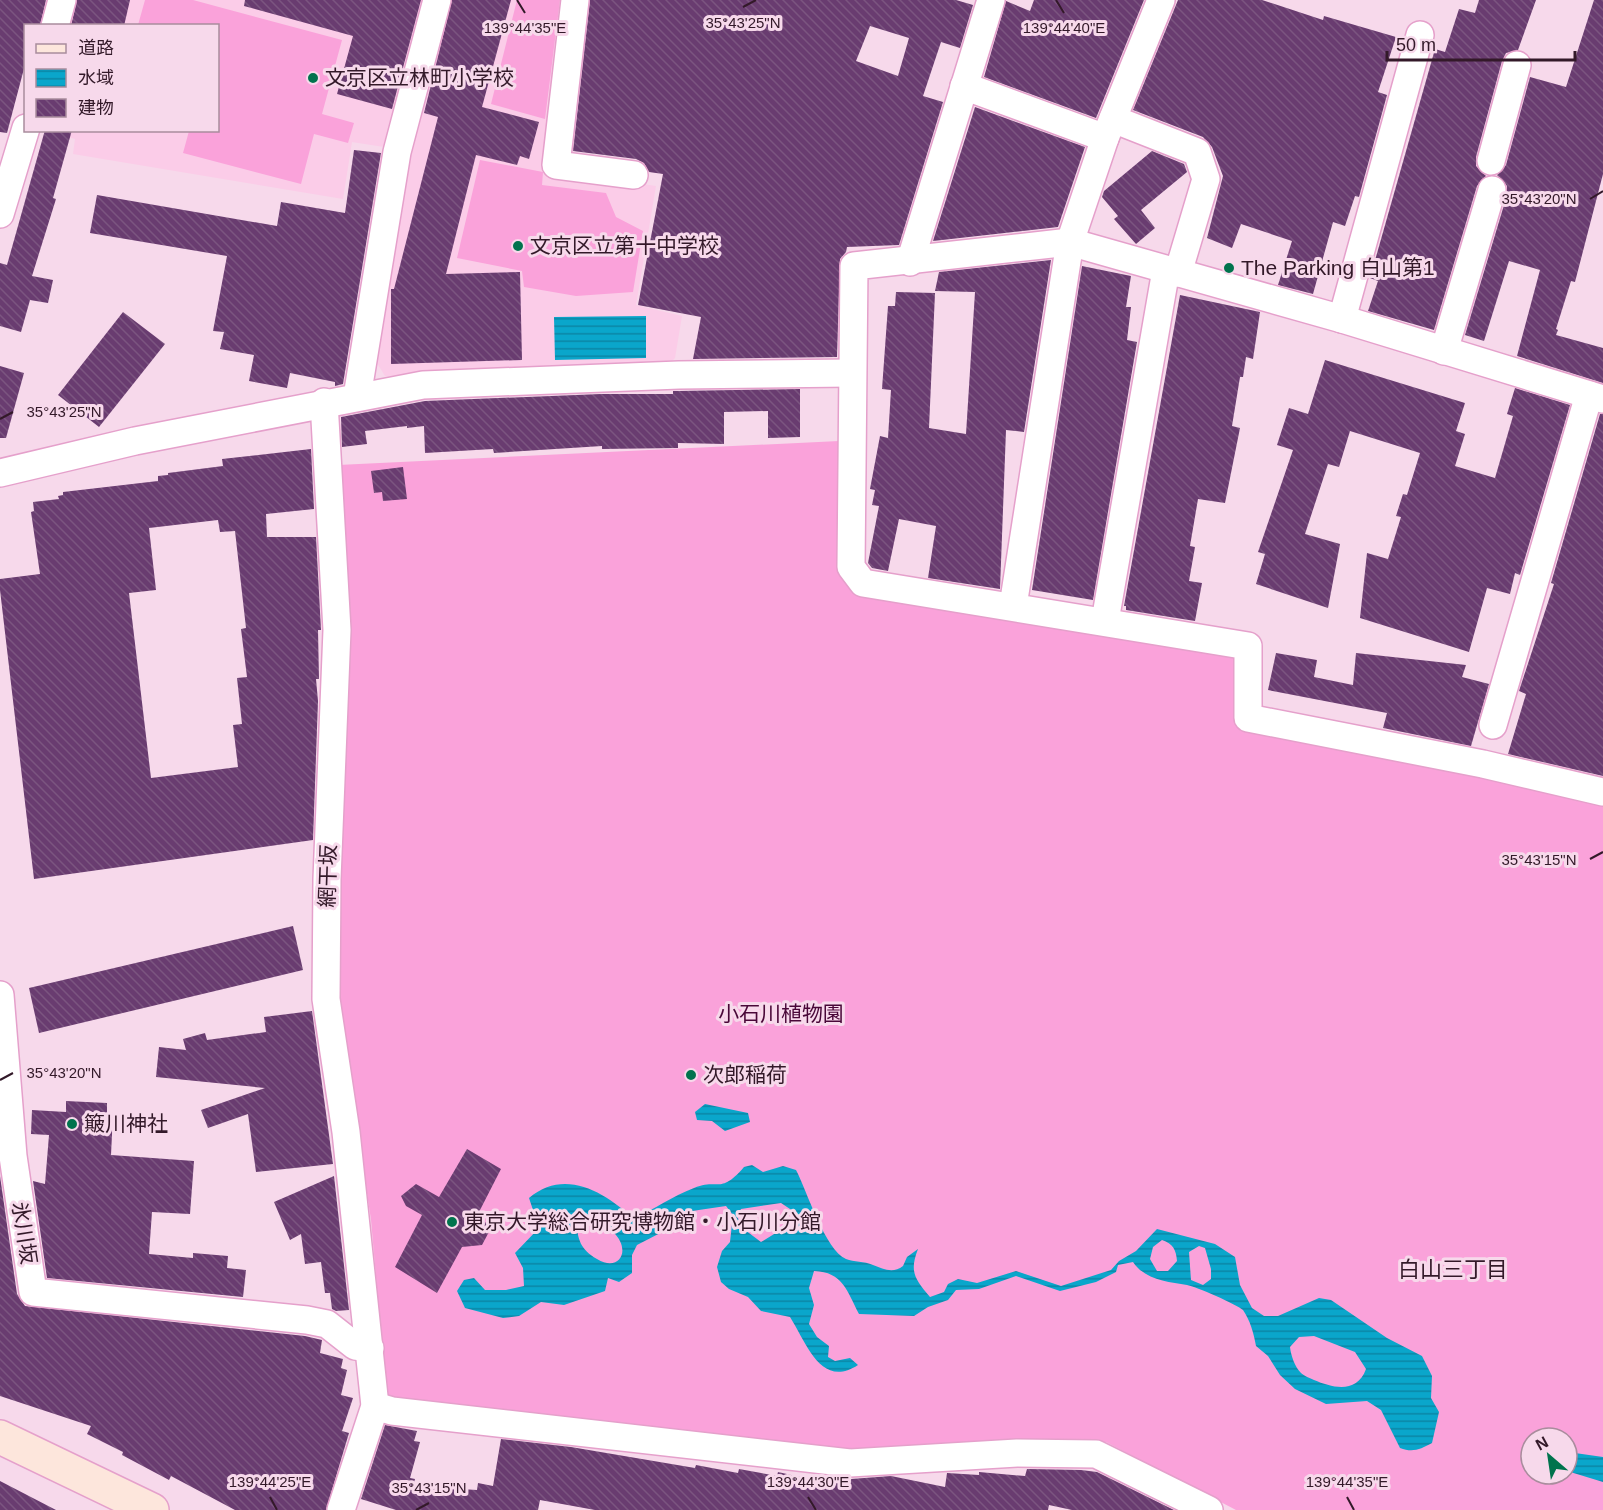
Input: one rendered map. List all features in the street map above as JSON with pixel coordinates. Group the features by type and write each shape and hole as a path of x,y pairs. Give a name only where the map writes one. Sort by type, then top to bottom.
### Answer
{"main road":[{"path":"0,1437 146,1509"}],"street":[{"path":"56,24 63,0"},
{"path":"357,397 397,152 437,0"},
{"path":"575,0 556,165 634,175"},
{"path":"910,262 992,0"},
{"path":"1013,606 1070,242 1109,128 1161,0"},
{"path":"1342,319 1420,35"},
{"path":"1491,161 1518,65"},
{"path":"964,86 1197,152 1206,179 1172,272 1105,621"},
{"path":"0,214 25,132"},
{"path":"1444,351 1492,190"},
{"path":"1493,725 1596,397 1342,319 1070,242 910,262 854,266 851,567 863,583 1248,646 1248,718 1483,764 1603,792"},
{"path":"0,473 324,402 423,385 679,375 852,373"},
{"name":"網干坂","path":"324,402 337,630 327,879 326,999 346,1132 375,1406"},
{"name":"氷川坂","path":"0,995 13,1156 33,1292 307,1320 327,1324 355,1346 370,1348"},
{"path":"341,1510 375,1406 392,1411 850,1463 1017,1453 1096,1454 1209,1510"}],"shaded area":[{"name":"文京区立林町小学校","path":"77,0 431,0 391,148 352,142 343,199 73,154 75,139 50,132 219,132 219,24 71,24"},
{"name":"文京区立第十中学校","path":"445,0 570,0 549,170 656,186 636,305 682,316 675,358 666,367 385,376 375,360 403,160"}],"green space":[{"path":"145,0 193,0 342,40 322,114 354,123 348,143 314,134 301,184 183,153 189,132 219,132 219,24 138,24"},
{"path":"517,0 560,0 545,119 491,104"},
{"path":"480,160 543,172 542,185 606,193 616,217 643,231 633,292 576,296 524,287 522,271 457,258"},
{"name":"小石川植物園","path":"839,441 842,566 1242,652 1242,722 1603,802 1603,1510 1236,1510 1106,1442 1017,1441 844,1454 387,1400 371,1220 337,992 338,465"}],"water":[{"path":"646,316 646,358 555,360 554,317"},
{"path":"705,1104 748,1113 750,1122 725,1131 712,1121 697,1120 695,1112"},
{"path":"752,1165 763,1172 783,1166 796,1170 824,1232 838,1253 846,1259 896,1270 903,1266 907,1257 918,1249 914,1264 915,1275 930,1297 944,1292 948,1284 958,1279 977,1283 1016,1271 1061,1286 1111,1270 1119,1261 1136,1251 1157,1229 1215,1244 1235,1257 1240,1285 1252,1308 1264,1316 1278,1316 1319,1298 1331,1300 1387,1338 1422,1356 1432,1376 1431,1398 1439,1412 1432,1443 1417,1450 1400,1448 1381,1410 1367,1401 1326,1404 1295,1389 1280,1375 1268,1356 1256,1346 1248,1318 1243,1310 1198,1289 1150,1276 1133,1262 1118,1265 1116,1272 1096,1282 1060,1291 1016,1276 979,1289 956,1290 948,1300 928,1307 914,1316 859,1314 838,1279 824,1272 814,1271 809,1288 814,1305 809,1324 817,1337 829,1346 828,1357 835,1361 850,1358 858,1365 845,1371 834,1371 816,1360 790,1317 761,1311 748,1297 729,1289 721,1282 717,1267 722,1251 730,1242 733,1215 726,1206 692,1211 670,1228 637,1245 632,1255 632,1273 619,1282 608,1278 605,1291 564,1305 541,1302 519,1316 503,1318 465,1308 457,1291 464,1280 474,1278 485,1290 506,1290 524,1286 523,1268 515,1253 539,1228 529,1198 543,1189 571,1184 584,1187 611,1200 634,1219 694,1188 730,1181 744,1167","holes":["781,1203 793,1211 798,1224 784,1232 779,1231 761,1242 745,1230 737,1217 741,1209","581,1218 600,1223 612,1231 620,1240 621,1257 616,1262 608,1263 587,1252 581,1243 576,1221","1162,1240 1173,1248 1177,1261 1168,1271 1157,1271 1150,1259 1153,1247","1199,1246 1205,1248 1211,1269 1211,1279 1203,1285 1191,1280 1189,1252","1314,1336 1355,1352 1366,1369 1362,1377 1351,1386 1329,1385 1301,1373 1291,1354 1290,1347 1299,1337"]},
{"path":"1579,1454 1603,1457 1603,1482 1579,1475"}],"building":[{"path":"0,0 46,0 40,24 24,24 24,69 7,133 0,132"},
{"path":"77,0 130,0 124,24 71,24"},
{"path":"245,0 421,0 392,109 337,94 353,36 244,6"},
{"path":"452,0 511,0 482,107 539,122 529,159 520,156 517,165 476,155 446,274 520,272 522,360 391,364 391,289 394,289 438,117 424,113"},
{"path":"590,0 956,0 973,5 960,48 941,42 923,96 943,102 899,245 847,247 840,259 837,357 693,359 701,317 638,305 663,174 649,172 644,163 636,159 573,151","holes":["870,26 909,38 898,76 856,61"]},
{"path":"1034,0 1144,0 1096,118 984,77 1006,1 1030,11"},
{"path":"1178,0 1262,0 1323,20 1324,16 1396,37 1378,92 1387,95 1359,197 1355,196 1345,226 1333,222 1313,294 1278,285 1292,241 1241,224 1232,248 1207,238 1223,176 1212,147 1203,137 1133,110"},
{"path":"1479,0 1536,0 1518,50 1506,53 1502,61 1476,157 1476,166 1486,176 1477,186 1434,330 1368,311 1378,281 1370,278 1435,49 1445,52 1459,9 1475,13"},
{"path":"1594,0 1603,0 1603,174 1575,282 1571,281 1556,335 1603,348 1603,383 1517,356 1540,270 1509,261 1484,341 1465,335 1507,195 1507,186 1497,175 1506,165 1530,77 1566,87"},
{"path":"975,107 1085,147 1058,227 933,241"},
{"path":"44,132 71,132 53,198 56,199 32,276 53,280 48,303 30,300 21,332 0,326 0,263 7,265"},
{"path":"354,150 381,153 343,384 335,386 335,382 290,373 287,388 249,381 254,355 220,349 224,332 213,331 227,256 90,233 97,195 277,226 281,202 345,213"},
{"path":"1152,151 1184,164 1187,172 1141,210 1155,228 1136,244 1114,219 1118,216 1102,197 1104,191"},
{"path":"1051,260 1024,432 1006,430 1000,589 928,578 936,526 899,519 888,571 872,568 868,563 879,506 872,505 875,490 870,489 880,436 888,438 891,390 882,389 888,306 895,306 896,292 935,293 929,428 966,434 975,292 935,291 939,272"},
{"path":"1082,266 1131,276 1126,307 1131,307 1127,340 1137,342 1093,600 1032,590"},
{"path":"1180,295 1260,312 1253,359 1246,357 1243,377 1240,377 1232,426 1240,428 1225,503 1198,499 1190,546 1195,547 1189,581 1202,583 1195,621 1126,610 1124,606"},
{"path":"123,312 165,344 99,427 58,395"},
{"path":"1325,360 1465,403 1456,431 1465,434 1455,466 1495,478 1513,416 1507,414 1515,388 1570,405 1520,575 1515,573 1510,594 1487,588 1469,652 1360,618 1367,553 1388,559 1401,517 1396,516 1403,494 1407,495 1420,453 1350,431 1339,467 1328,464 1305,534 1340,544 1328,608 1256,584 1265,554 1258,552 1293,450 1277,445 1289,408 1308,414"},
{"path":"0,366 24,373 6,438 0,438"},
{"path":"800,389 800,437 768,438 768,411 724,412 724,444 678,443 678,448 602,449 602,446 494,453 493,449 425,453 424,426 365,431 367,444 342,447 341,417 425,401 601,394 673,394 673,391"},
{"path":"1600,414 1603,414 1603,776 1508,754 1526,694 1519,691 1554,584 1551,583"},
{"path":"311,449 314,509 266,514 267,537 316,537 321,630 318,630 319,679 316,679 318,701 313,840 34,879 0,590 0,579 40,574 31,512 34,511 33,502 59,499 58,496 63,495 63,492 158,481 158,476 168,475 168,473 223,466 222,459","holes":["218,520 220,532 235,531 246,628 241,629 247,677 237,678 242,724 233,725 238,767 151,778 129,593 156,590 149,528"]},
{"path":"403,467 407,499 383,501 382,492 374,493 371,471"},
{"path":"1276,653 1317,660 1314,677 1353,685 1356,653 1466,665 1462,677 1489,684 1471,746 1383,728 1387,713 1268,690"},
{"path":"293,926 303,970 39,1033 29,988"},
{"path":"312,1011 333,1164 256,1172 248,1114 208,1128 201,1110 265,1088 156,1077 159,1047 186,1050 183,1039 205,1033 207,1040 266,1032 264,1017"},
{"path":"66,1101 107,1103 107,1114 113,1114 111,1155 194,1161 190,1214 152,1212 149,1254 193,1258 193,1253 228,1256 227,1268 246,1270 243,1297 47,1278 33,1181 45,1184 49,1135 31,1134 32,1110 66,1112"},
{"name":"東京大学総合研究博物館・小石川分館","path":"467,1149 501,1169 479,1212 490,1230 482,1245 462,1247 437,1293 395,1267 422,1215 406,1206 401,1196 416,1184 439,1197"},
{"path":"0,1176 17,1294 25,1306 305,1336 322,1340 320,1353 343,1359 341,1368 347,1370 341,1395 353,1398 342,1431 349,1433 326,1510 235,1510 171,1476 169,1480 122,1455 123,1452 87,1434 91,1426 0,1396"},
{"path":"334,1176 349,1310 336,1311 332,1309 330,1293 325,1293 321,1262 305,1264 301,1234 290,1240 274,1202"},
{"path":"385,1425 417,1431 414,1441 420,1442 410,1478 415,1479 413,1486 477,1490 478,1483 493,1486 501,1439 571,1447 695,1468 696,1465 738,1473 739,1469 777,1476 778,1472 809,1479 810,1476 850,1484 851,1479 891,1476 945,1487 947,1473 979,1475 979,1472 1025,1476 1027,1469 1081,1470 1097,1472 1174,1510 1072,1510 1049,1505 1048,1510 595,1510 540,1500 538,1510 396,1510 361,1499"},
{"path":"0,1481 56,1510 0,1510"}],"place":[{"name":"文京区立林町小学校","path":"313,78"},
{"name":"文京区立第十中学校","path":"518,246"},
{"name":"The Parking 白山第1","path":"1229,268"},
{"name":"次郎稲荷","path":"691,1075"},
{"name":"簸川神社","path":"72,1124"},
{"name":"東京大学総合研究博物館・小石川分館","path":"452,1222"}],"district":[{"name":"白山三丁目","path":"1453,1269"}]}
